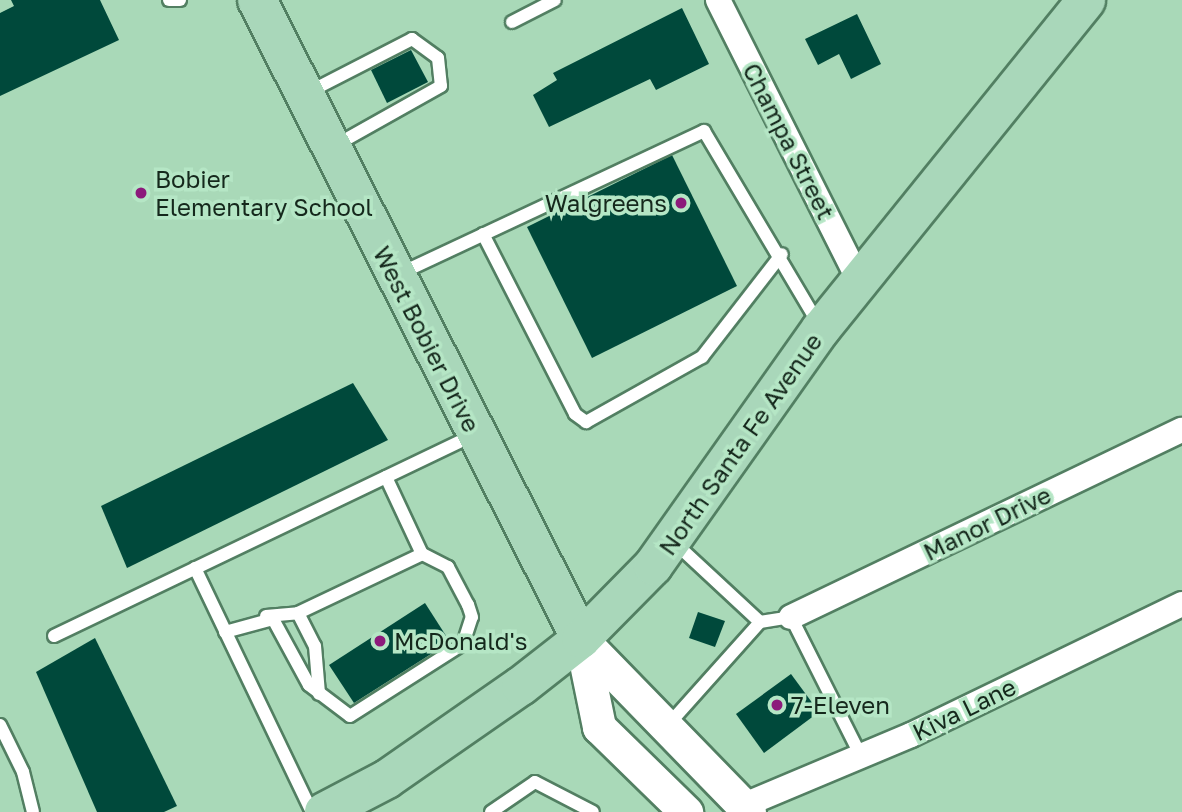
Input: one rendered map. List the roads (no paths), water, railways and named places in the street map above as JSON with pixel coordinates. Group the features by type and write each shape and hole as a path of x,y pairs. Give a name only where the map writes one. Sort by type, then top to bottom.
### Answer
{"main road":[{"name":"West Bobier Drive","path":"257,0 581,639"},
{"name":"North Santa Fe Avenue","path":"327,811 371,794 581,639 673,540 821,329 1086,0"},
{"path":"581,639 668,725 746,809"},
{"path":"581,639 599,727 686,812"}],"street":[{"name":"Champa Street","path":"718,0 860,282"},
{"name":"Manor Drive","path":"791,617 1182,430"},
{"name":"Kiva Lane","path":"746,809 1182,604"}],"lane":[{"path":"169,0 180,0"},
{"path":"512,22 555,0"},
{"path":"304,94 412,39 438,58 441,86 331,148"},
{"path":"396,276 704,131 782,254 821,329"},
{"path":"483,234 575,414 586,422 702,357 782,254"},
{"path":"54,636 475,434"},
{"path":"266,616 319,694 350,716 463,644 472,617 468,605 448,567 422,554 386,477"},
{"path":"673,540 760,622"},
{"path":"225,632 266,616 298,613 422,554"},
{"path":"195,568 225,632 327,811"},
{"path":"298,613 315,646 319,694"},
{"path":"668,725 760,622 791,617 861,756"},
{"path":"0,725 23,772 33,812"},
{"path":"491,812 534,782 593,812"}],"place":[{"name":"Bobier Elementary School","path":"141,193"},
{"name":"Walgreens","path":"681,203"},
{"name":"McDonald's","path":"380,641"},
{"name":"7-Eleven","path":"777,705"}]}
